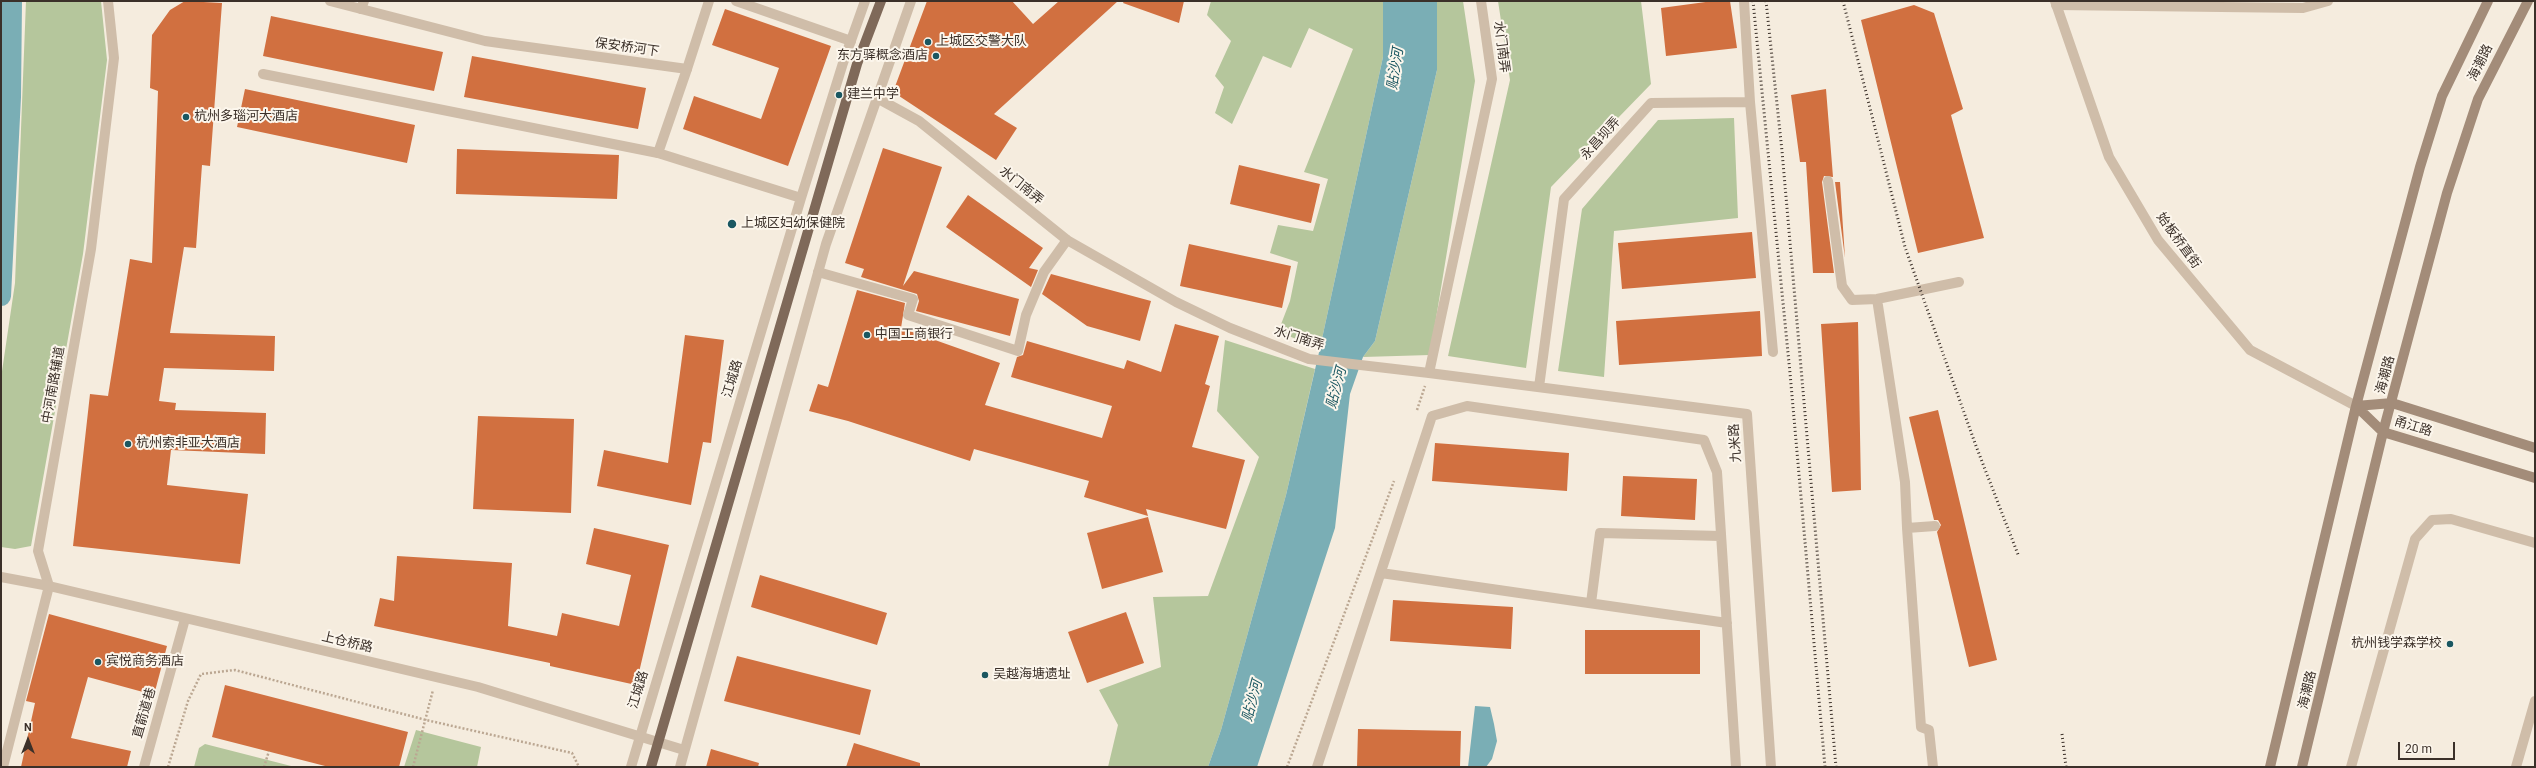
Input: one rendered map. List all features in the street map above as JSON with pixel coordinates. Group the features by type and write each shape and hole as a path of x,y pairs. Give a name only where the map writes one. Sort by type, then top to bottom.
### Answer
{"main road":[{"path":"651,767 857,64 881,1"},
{"name":"海潮路","path":"2270,767 2356,406 2420,167 2442,96 2488,1"},
{"name":"海潮路","path":"2302,767 2383,432 2447,193 2476,106 2514,24 2528,1"},
{"name":"甬江路","path":"2356,406 2392,403 2535,448"},
{"name":"甬江路","path":"2356,406 2383,432 2535,478"}],"street":[{"name":"中河南路辅道","path":"3,767 48,586 38,551 91,249 114,58 108,1"},
{"name":"保安桥河下","path":"330,1 362,5 485,41 687,69"},
{"path":"658,153 710,1"},
{"path":"736,1 850,41"},
{"name":"江城路","path":"630,767 638,736 801,198 850,41 865,1"},
{"path":"680,767 818,272 911,1"},
{"name":"水门南弄","path":"877,98 919,121 1067,240 1183,305 1230,328 1309,359 1370,368 1429,373 1492,79 1482,1"},
{"path":"1744,1 1750,102 1773,352"},
{"path":"2056,3 2303,8 2328,1"},
{"name":"始板桥直街","path":"2056,3 2109,157 2158,240 2250,350 2356,406"},
{"path":"263,74 658,153 801,198"},
{"name":"永昌坝弄","path":"1539,387 1564,199 1651,103 1750,102"},
{"path":"1828,181 1842,286 1852,300 1877,299 1959,282"},
{"path":"818,272 913,299 908,315 1018,351 1026,315 1044,272 1067,240"},
{"path":"1877,299 1905,482 1921,727 1929,730 1933,767"},
{"name":"九米路","path":"1429,373 1747,414 1771,767"},
{"path":"1317,767 1432,416 1467,406 1704,440 1717,472 1736,767"},
{"path":"2351,767 2414,539 2432,520 2451,519 2535,542"},
{"path":"1907,528 1935,526"},
{"path":"1591,603 1600,533 1721,536"},
{"path":"1380,573 1726,623"},
{"name":"上仓桥路","path":"1,577 48,586 478,687 684,750"},
{"name":"直箭道巷","path":"144,767 185,619"},
{"path":"2516,767 2535,701"}],"path":[{"path":"1416,416 1429,373"},
{"path":"1287,767 1397,473"},
{"path":"168,767 188,701 201,674 235,670 426,720 572,753 580,767"},
{"path":"413,767 436,677"},
{"path":"264,767 269,752"}],"green space":[{"path":"26,1 101,1 107,60 83,254 31,546 15,549 1,547 1,378 15,283"},
{"path":"1211,1 1383,1 1383,57 1320,348 1278,332 1290,301 1298,262 1270,253 1278,225 1313,231 1328,179 1304,172 1353,49 1309,28 1291,68 1263,56 1232,124 1215,113 1224,87 1215,76 1231,41 1207,15"},
{"path":"1437,1 1463,1 1475,81 1430,355 1363,357 1375,341 1437,70"},
{"path":"1498,1 1641,1 1651,84 1551,187 1526,368 1448,356 1510,80"},
{"path":"1734,118 1738,218 1614,231 1604,377 1558,371 1582,209 1658,120"},
{"path":"1225,340 1315,369 1286,495 1221,730 1208,767 1108,767 1118,725 1099,690 1161,667 1153,597 1208,596 1259,457 1217,411"},
{"path":"416,730 481,747 477,767 404,767"},
{"path":"205,744 295,767 194,767 199,748"}],"water":[{"name":"贴沙河","path":"1383,1 1437,1 1437,70 1375,341 1363,357 1350,394 1335,528 1257,767 1208,767 1221,730 1286,495 1320,348 1383,57"},
{"path":"1475,706 1490,707 1494,724 1497,741 1492,759 1486,767 1468,767"}],"building":[{"path":"185,1 222,3 210,166 202,165 196,248 184,247 170,333 275,336 274,371 164,368 159,401 176,403 175,410 266,413 265,454 171,450 167,485 248,494 240,564 73,546 90,394 108,396 130,259 152,263 158,91 150,88 152,35 170,10"},
{"path":"927,1 1012,1 1033,24 1059,1 1118,1 994,114 1017,128 996,160 893,92"},
{"path":"1124,1 1184,1 1179,23 1123,3"},
{"path":"1713,1 1730,1 1737,48 1666,56 1661,8"},
{"path":"1914,5 1934,13 1963,109 1951,115 1984,238 1918,253 1861,20"},
{"path":"725,9 831,46 788,166 683,129 694,96 761,119 779,68 712,45"},
{"path":"271,16 443,52 434,91 263,56"},
{"path":"472,56 646,88 638,129 464,97"},
{"path":"245,89 415,125 407,163 237,127"},
{"path":"1826,89 1833,177 1824,176 1822,182 1834,273 1813,273 1806,162 1800,162 1791,95"},
{"path":"883,148 942,167 903,286 914,271 1019,299 1010,336 916,311 919,301 917,294 861,277 864,269 845,263"},
{"path":"457,149 619,155 617,199 456,194"},
{"path":"1239,165 1320,184 1311,223 1230,204"},
{"path":"1835,182 1840,182 1845,258"},
{"path":"968,195 1043,248 1029,268 1038,270 1031,287 946,227"},
{"path":"1752,232 1756,278 1622,289 1618,243"},
{"path":"1189,244 1291,266 1282,308 1180,286"},
{"path":"1051,274 1151,301 1140,341 1087,326 1042,294"},
{"path":"857,290 905,303 901,328 1000,363 985,405 1102,438 1112,406 1011,377 1017,357 1023,355 1027,341 1124,369 1127,360 1161,372 1175,324 1219,336 1205,384 1210,386 1192,447 1245,460 1226,529 1146,509 1148,516 1084,497 1089,481 974,449 970,461 848,421 809,411 818,384 828,387"},
{"path":"1760,311 1762,356 1619,365 1616,321"},
{"path":"1858,322 1861,490 1832,492 1821,324"},
{"path":"685,335 724,340 711,443 703,442 691,505 597,486 604,450 668,463"},
{"path":"1938,410 1997,660 1969,667 1937,532 1941,525 1938,520 1934,520 1909,417"},
{"path":"478,416 574,419 571,513 473,509"},
{"path":"1435,443 1569,453 1567,491 1432,481"},
{"path":"1623,476 1697,479 1695,520 1621,516"},
{"path":"1148,517 1163,572 1102,589 1087,533"},
{"path":"594,528 669,545 636,685 550,666 550,663 374,626 380,598 394,601 397,556 512,563 508,626 557,636 562,613 619,626 631,575 586,564"},
{"path":"760,575 887,613 877,645 751,607"},
{"path":"1393,600 1513,607 1511,649 1390,641"},
{"path":"1126,612 1144,663 1087,683 1068,632"},
{"name":"宾悦商务酒店","path":"49,614 167,646 154,695 88,677 71,738 131,751 127,767 21,767 35,703 26,701"},
{"path":"1585,630 1700,630 1700,674 1585,674"},
{"path":"737,656 871,690 860,735 724,701"},
{"path":"225,685 408,732 399,767 329,767 212,737"},
{"path":"1358,729 1461,731 1460,767 1357,767"},
{"path":"854,743 920,763 920,767 846,767"},
{"path":"711,749 759,763 758,767 706,767"}],"waterway":[{"path":"1,296 11,97 12,1"}],"railway":[{"path":"1753,1 1790,373 1825,767"},
{"path":"1766,1 1782,151 1836,767"},
{"path":"1843,1 1905,247 1976,446 2019,557"},
{"path":"2062,734 2066,767"}],"place":[{"name":"上城区交警大队","path":"928,42"},
{"name":"东方驿概念酒店","path":"936,56"},
{"name":"建兰中学","path":"839,95"},
{"name":"杭州多瑙河大酒店","path":"186,117"},
{"name":"上城区妇幼保健院","path":"732,224"},
{"name":"中国工商银行","path":"867,335"},
{"name":"杭州索非亚大酒店","path":"128,444"},
{"name":"杭州钱学森学校","path":"2450,644"},
{"name":"宾悦商务酒店","path":"98,662"},
{"name":"吴越海塘遗址","path":"985,675"}]}
